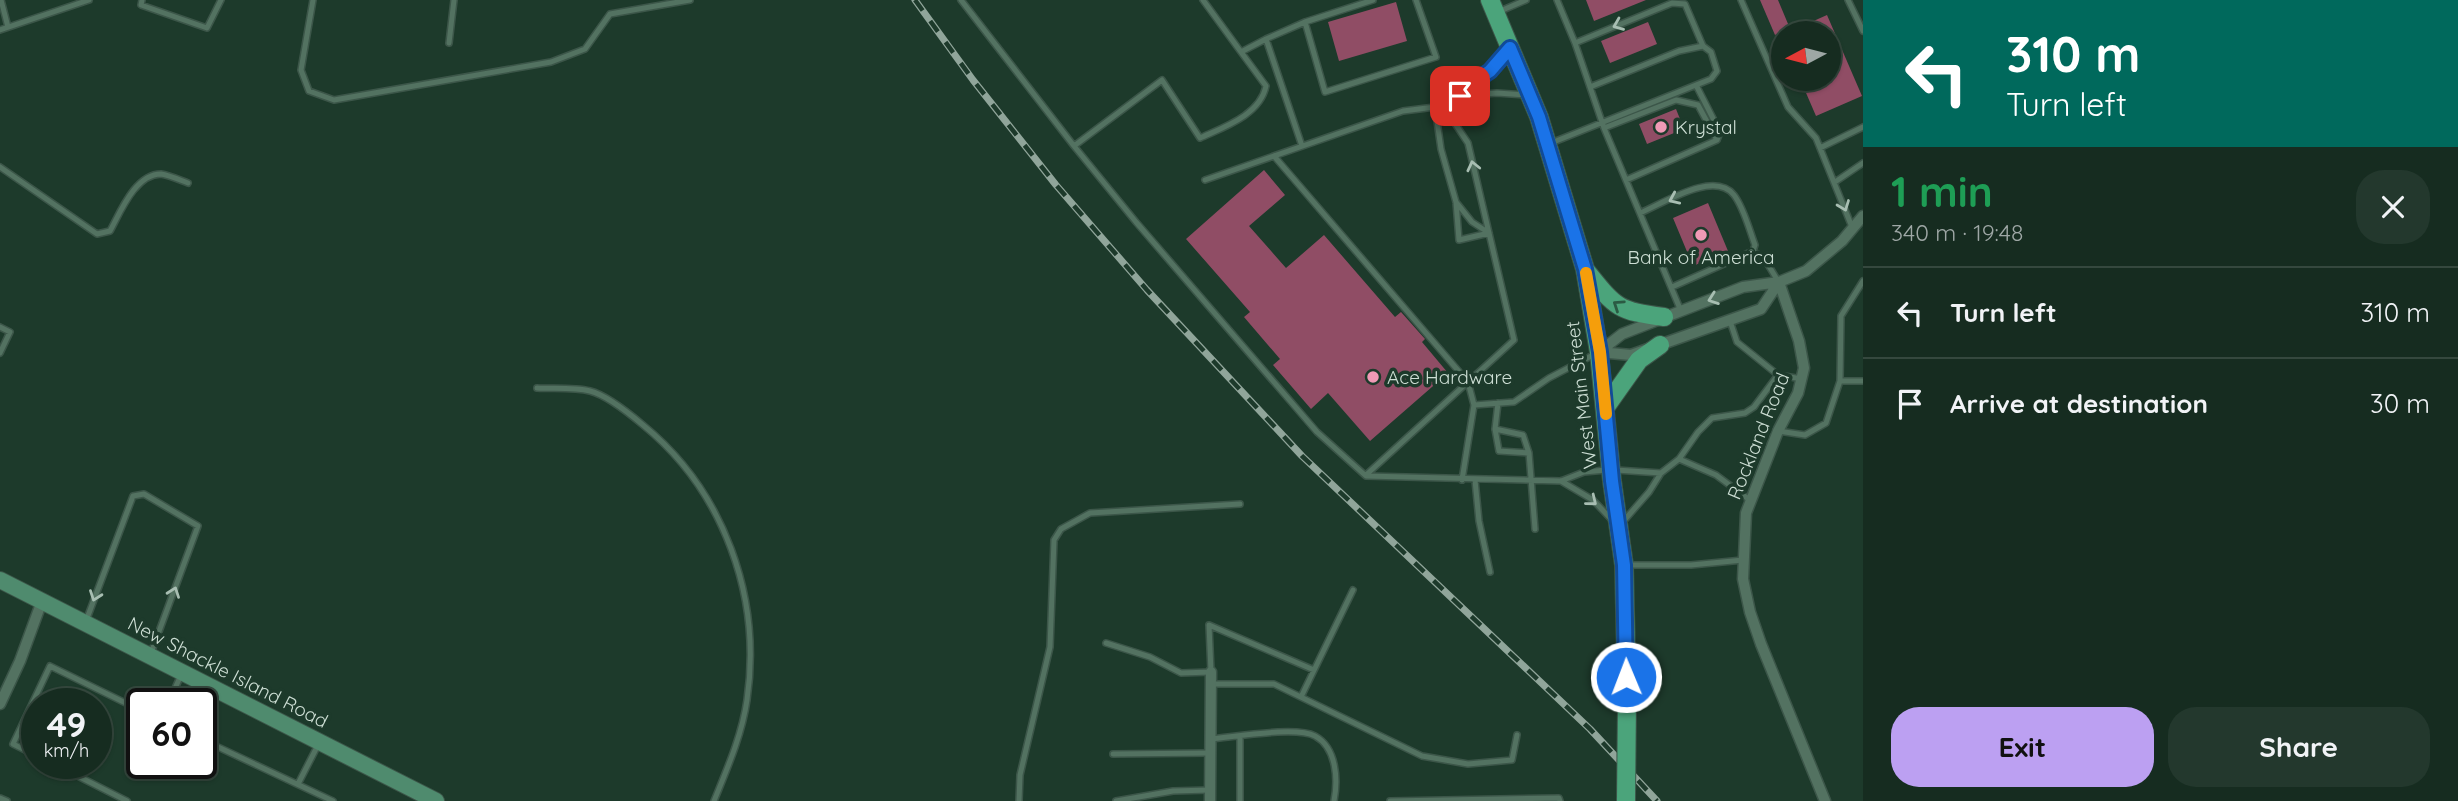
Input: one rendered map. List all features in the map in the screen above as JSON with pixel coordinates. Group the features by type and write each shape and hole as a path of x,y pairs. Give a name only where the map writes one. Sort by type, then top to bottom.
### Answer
{"main road":[{"name":"West Main Street","path":"1492,6 1548,145 1585,269 1600,352 1611,469 1624,565 1626,801"},
{"path":"1585,269 1617,307 1632,313 1672,314"},
{"path":"1605,408 1639,360 1660,345"},
{"name":"New Shackle Island Road","path":"0,580 436,801"}],"street":[{"path":"1600,352 1622,334 1672,314 1743,287 1779,282 1806,271 1853,230 1863,216"},
{"path":"1600,352 1632,355 1762,309 1779,282"},
{"name":"Rockland Road","path":"1779,282 1799,341 1804,368 1798,393 1778,431 1746,513 1744,579 1750,612 1761,644 1825,801"},
{"path":"0,704 20,661 42,601"},
{"path":"1210,795 1211,672"}],"lane":[{"path":"1,0 8,27"},
{"path":"0,30 89,0"},
{"path":"142,0 141,5 207,28 221,0"},
{"path":"313,0 301,70 309,91 334,100 439,84 551,62 585,49 610,14 690,0"},
{"path":"449,43 454,0"},
{"path":"961,0 1136,222 1317,432 1366,476 1561,481 1584,472 1611,469 1661,473"},
{"path":"1074,146 1162,80 1200,138 1242,117 1264,97 1266,86 1203,0"},
{"path":"1241,52 1305,22 1373,0"},
{"path":"1305,22 1325,92 1436,57 1416,0"},
{"path":"1492,6 1526,0"},
{"path":"1557,0 1603,125 1672,287 1672,314"},
{"path":"1741,0 1788,107 1816,138 1853,230"},
{"path":"1848,0 1863,31"},
{"path":"1575,43 1672,3 1685,4 1703,46 1712,52 1717,71 1711,79 1603,125"},
{"path":"1266,39 1302,146"},
{"path":"1590,87 1679,51 1703,46"},
{"path":"1460,96 1472,83 1490,71 1510,48"},
{"path":"1626,180 1717,140 1720,132 1696,85"},
{"path":"1205,180 1403,111 1435,107 1460,96 1497,93 1530,95"},
{"path":"1548,145 1676,100 1698,104 1717,140"},
{"path":"1366,476 1514,340 1468,143 1452,119 1435,107"},
{"path":"1435,107 1441,149 1456,202 1458,240 1489,233"},
{"path":"1820,148 1863,127"},
{"path":"1274,156 1468,382 1474,405 1462,480"},
{"path":"1835,182 1863,163"},
{"path":"0,167 97,234 110,231 133,191 146,178 161,174 188,183"},
{"path":"1640,214 1707,184 1725,186 1735,196 1755,245 1754,251 1748,256 1672,287"},
{"path":"1456,202 1472,222 1489,233"},
{"path":"1754,251 1764,258 1779,282"},
{"path":"1778,431 1805,435 1826,423 1840,381 1841,316 1863,281"},
{"path":"1730,321 1737,342 1778,375 1802,379"},
{"path":"0,327 10,332 0,353"},
{"path":"1474,405 1514,402 1549,378 1600,352"},
{"path":"1561,481 1593,500 1619,527 1649,492 1661,473 1679,459 1698,432 1712,418 1745,413 1755,407 1778,375"},
{"path":"1840,381 1863,381"},
{"path":"537,388 590,391 628,412 679,459 701,488 720,521 734,554 744,594 749,627 750,667 747,701 740,729 714,801"},
{"path":"1497,403 1495,429 1499,451 1529,453"},
{"path":"1495,429 1523,435 1529,453 1535,529"},
{"path":"1679,459 1716,475 1751,501"},
{"path":"1475,480 1479,521 1490,572"},
{"path":"85,623 133,496 144,494 198,526 150,656"},
{"path":"1019,801 1020,775 1050,647 1054,540 1061,529 1090,513 1240,504"},
{"path":"1624,565 1690,565 1744,560"},
{"path":"1301,697 1353,590"},
{"path":"1106,643 1150,657 1181,673 1211,672 1209,625 1314,670"},
{"path":"40,688 50,666 96,688"},
{"path":"175,688 182,672"},
{"path":"1210,684 1274,684 1422,756 1468,764 1512,760 1517,735"},
{"path":"21,727 13,744 21,748"},
{"path":"1210,738 1293,731 1315,736 1327,747 1335,767 1337,785 1334,801"},
{"path":"1240,737 1240,801"},
{"path":"298,784 320,742"},
{"path":"217,746 333,801"},
{"path":"1112,754 1210,753"},
{"path":"84,779 127,801"},
{"path":"1116,801 1173,790 1210,795"},
{"path":"0,797 7,801"},
{"path":"1390,801 1559,798 1560,801"}],"building":[{"path":"1586,0 1646,0 1594,21"},
{"path":"1760,0 1778,0 1787,21 1771,21 1771,26"},
{"path":"1396,2 1407,41 1339,61 1328,22"},
{"path":"1827,15 1830,21 1814,21"},
{"path":"1648,22 1657,44 1610,63 1601,41"},
{"path":"1841,47 1862,96 1816,116 1805,91 1841,91"},
{"name":"Krystal","path":"1676,109 1684,129 1647,144 1639,124"},
{"path":"1264,170 1285,195 1249,226 1286,268 1324,235 1395,317 1401,312 1425,339 1422,342 1448,373 1370,441 1328,393 1311,409 1273,365 1280,359 1244,317 1250,312 1186,239"},
{"name":"Bank of America","path":"1708,203 1728,251 1693,266 1673,218"}],"railway":[{"path":"915,0 973,80 1056,185 1147,290 1302,456 1590,729 1657,801"}],"slow traffic":[{"path":"1586,273 1600,352 1606,414"}],"place":[{"name":"Krystal","path":"1661,127"},
{"name":"Bank of America","path":"1701,235"},
{"name":"Ace Hardware","path":"1373,377"}],"route":[{"path":"1460,96 1472,83 1490,71 1510,48 1539,117 1578,242 1600,352 1612,481 1624,565 1626,677"}]}
